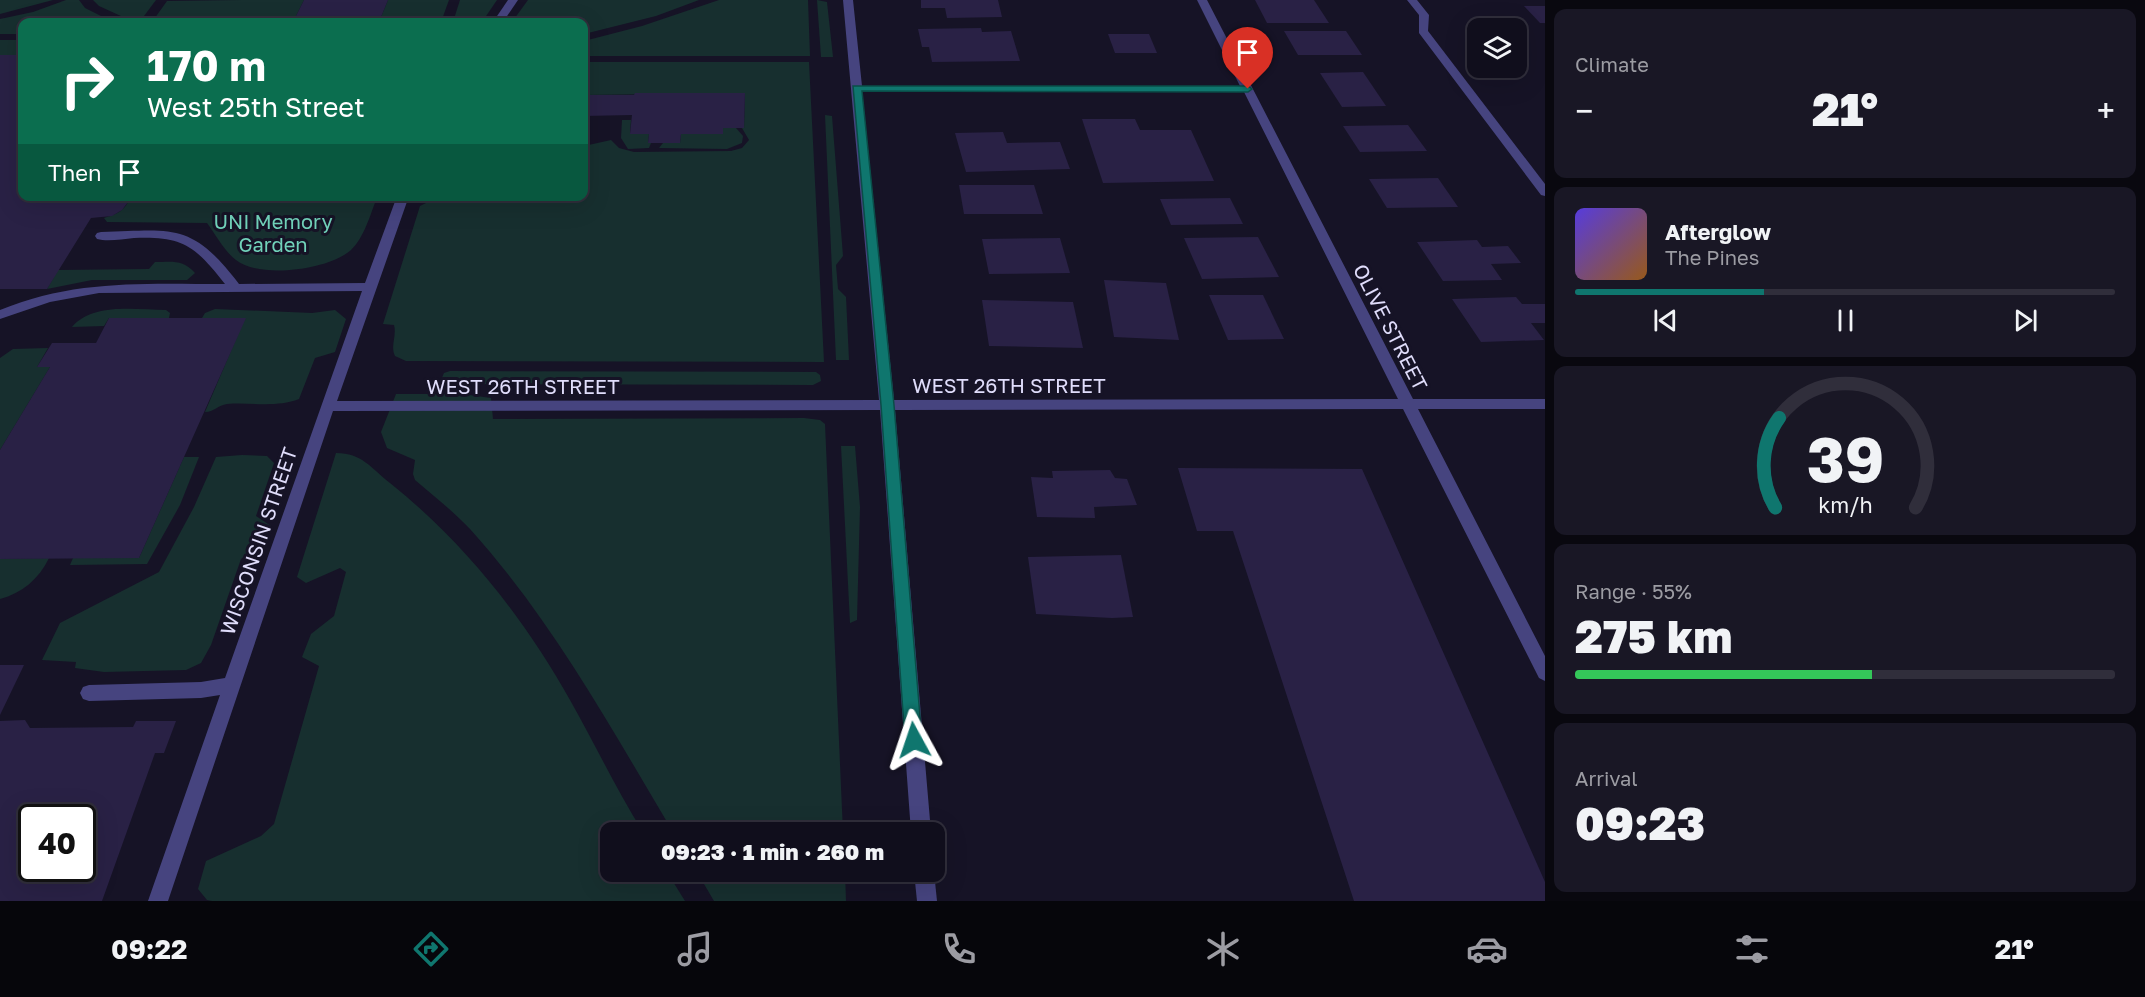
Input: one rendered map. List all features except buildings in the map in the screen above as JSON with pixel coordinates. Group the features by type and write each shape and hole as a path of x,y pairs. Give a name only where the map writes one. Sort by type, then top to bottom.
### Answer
{"street":[{"path":"501,18 513,0"},
{"path":"848,0 887,405 920,822"},
{"name":"OLIVE STREET","path":"1202,0 1545,673"},
{"path":"1412,0 1424,15 1423,31 1545,192"},
{"path":"856,88 1248,89"},
{"name":"WISCONSIN STREET","path":"158,901 313,447 330,406 401,201"},
{"path":"101,236 172,235 186,239 224,274 235,288"},
{"path":"0,315 36,301 64,293 87,290 371,287"},
{"name":"WEST 26TH STREET","path":"330,406 1545,404"},
{"path":"90,693 201,690 231,685"},
{"path":"925,882 927,901"}],"green space":[{"path":"0,0 53,0 0,14"},
{"path":"66,0 79,0 85,8 105,18 18,18 18,34 0,34 0,19 33,12"},
{"path":"93,0 156,0 142,18 125,18 99,6"},
{"path":"304,0 296,16 286,18 155,18 167,1"},
{"path":"388,0 449,0 442,18 381,17"},
{"path":"460,0 497,0 485,18 454,18"},
{"path":"528,0 699,0 656,16 588,33 588,18 515,18"},
{"path":"719,0 808,0 810,56 588,56 588,40 642,26"},
{"path":"817,0 827,2 833,57 821,57"},
{"path":"0,40 18,40 18,55 0,55"},
{"path":"588,62 809,62 824,362 406,361 395,356 394,325 383,324 420,206 430,201 588,201 588,145 611,140 619,148 634,152 731,151 742,148 749,140 742,128 744,128 745,93 588,95"},
{"path":"825,115 832,116 843,256 836,265 838,289 846,297 849,360 836,360"},
{"path":"622,120 631,120 630,133 649,134 648,143 651,143 649,148 628,149 621,138"},
{"path":"723,128 736,128 743,136 742,143 727,149 659,148 663,143 680,143 681,134 722,133"},
{"name":"UNI Memory Garden","path":"376,201 363,232 351,250 327,263 294,270 261,269 247,266 232,257 207,223 107,222 104,218 118,213 128,202"},
{"path":"155,262 182,263 195,273 187,280 92,280 47,289 58,270 149,269"},
{"path":"215,309 312,313 335,310 346,319 335,352 315,358 299,399 272,404 227,404 205,412 245,318 202,318 205,313"},
{"path":"166,310 170,313 169,318 109,318 104,326 72,327 81,319 103,311"},
{"path":"48,348 37,367 50,367 0,450 0,358 13,349"},
{"path":"450,371 816,372 820,375 821,381 813,385 444,384 441,380 444,373"},
{"path":"396,394 462,394 491,398 493,419 804,418 820,420 825,424 843,822 667,822 603,714 528,600 470,529 415,480 413,474 415,460 387,448 381,432"},
{"path":"841,446 855,446 860,507 857,620 850,623"},
{"path":"336,453 353,456 366,462 443,530 490,583 533,640 579,717 637,822 600,822 600,882 673,882 685,901 207,900 198,889 206,861 261,836 274,824 319,666 302,657 311,634 334,616 346,572 340,568 306,583 297,577"},
{"path":"267,456 274,463 256,516 271,526 264,542 241,559 211,645 201,663 186,670 104,672 75,668 76,662 42,660 60,623 159,572 194,507 216,457"},
{"path":"184,457 199,457 180,505 147,564 70,565 73,558 139,558"},
{"path":"49,558 35,579 16,593 0,599 0,559"},
{"path":"703,882 845,882 846,901 714,901"}],"route":[{"path":"914,740 887,405 856,88 1248,89"}]}
